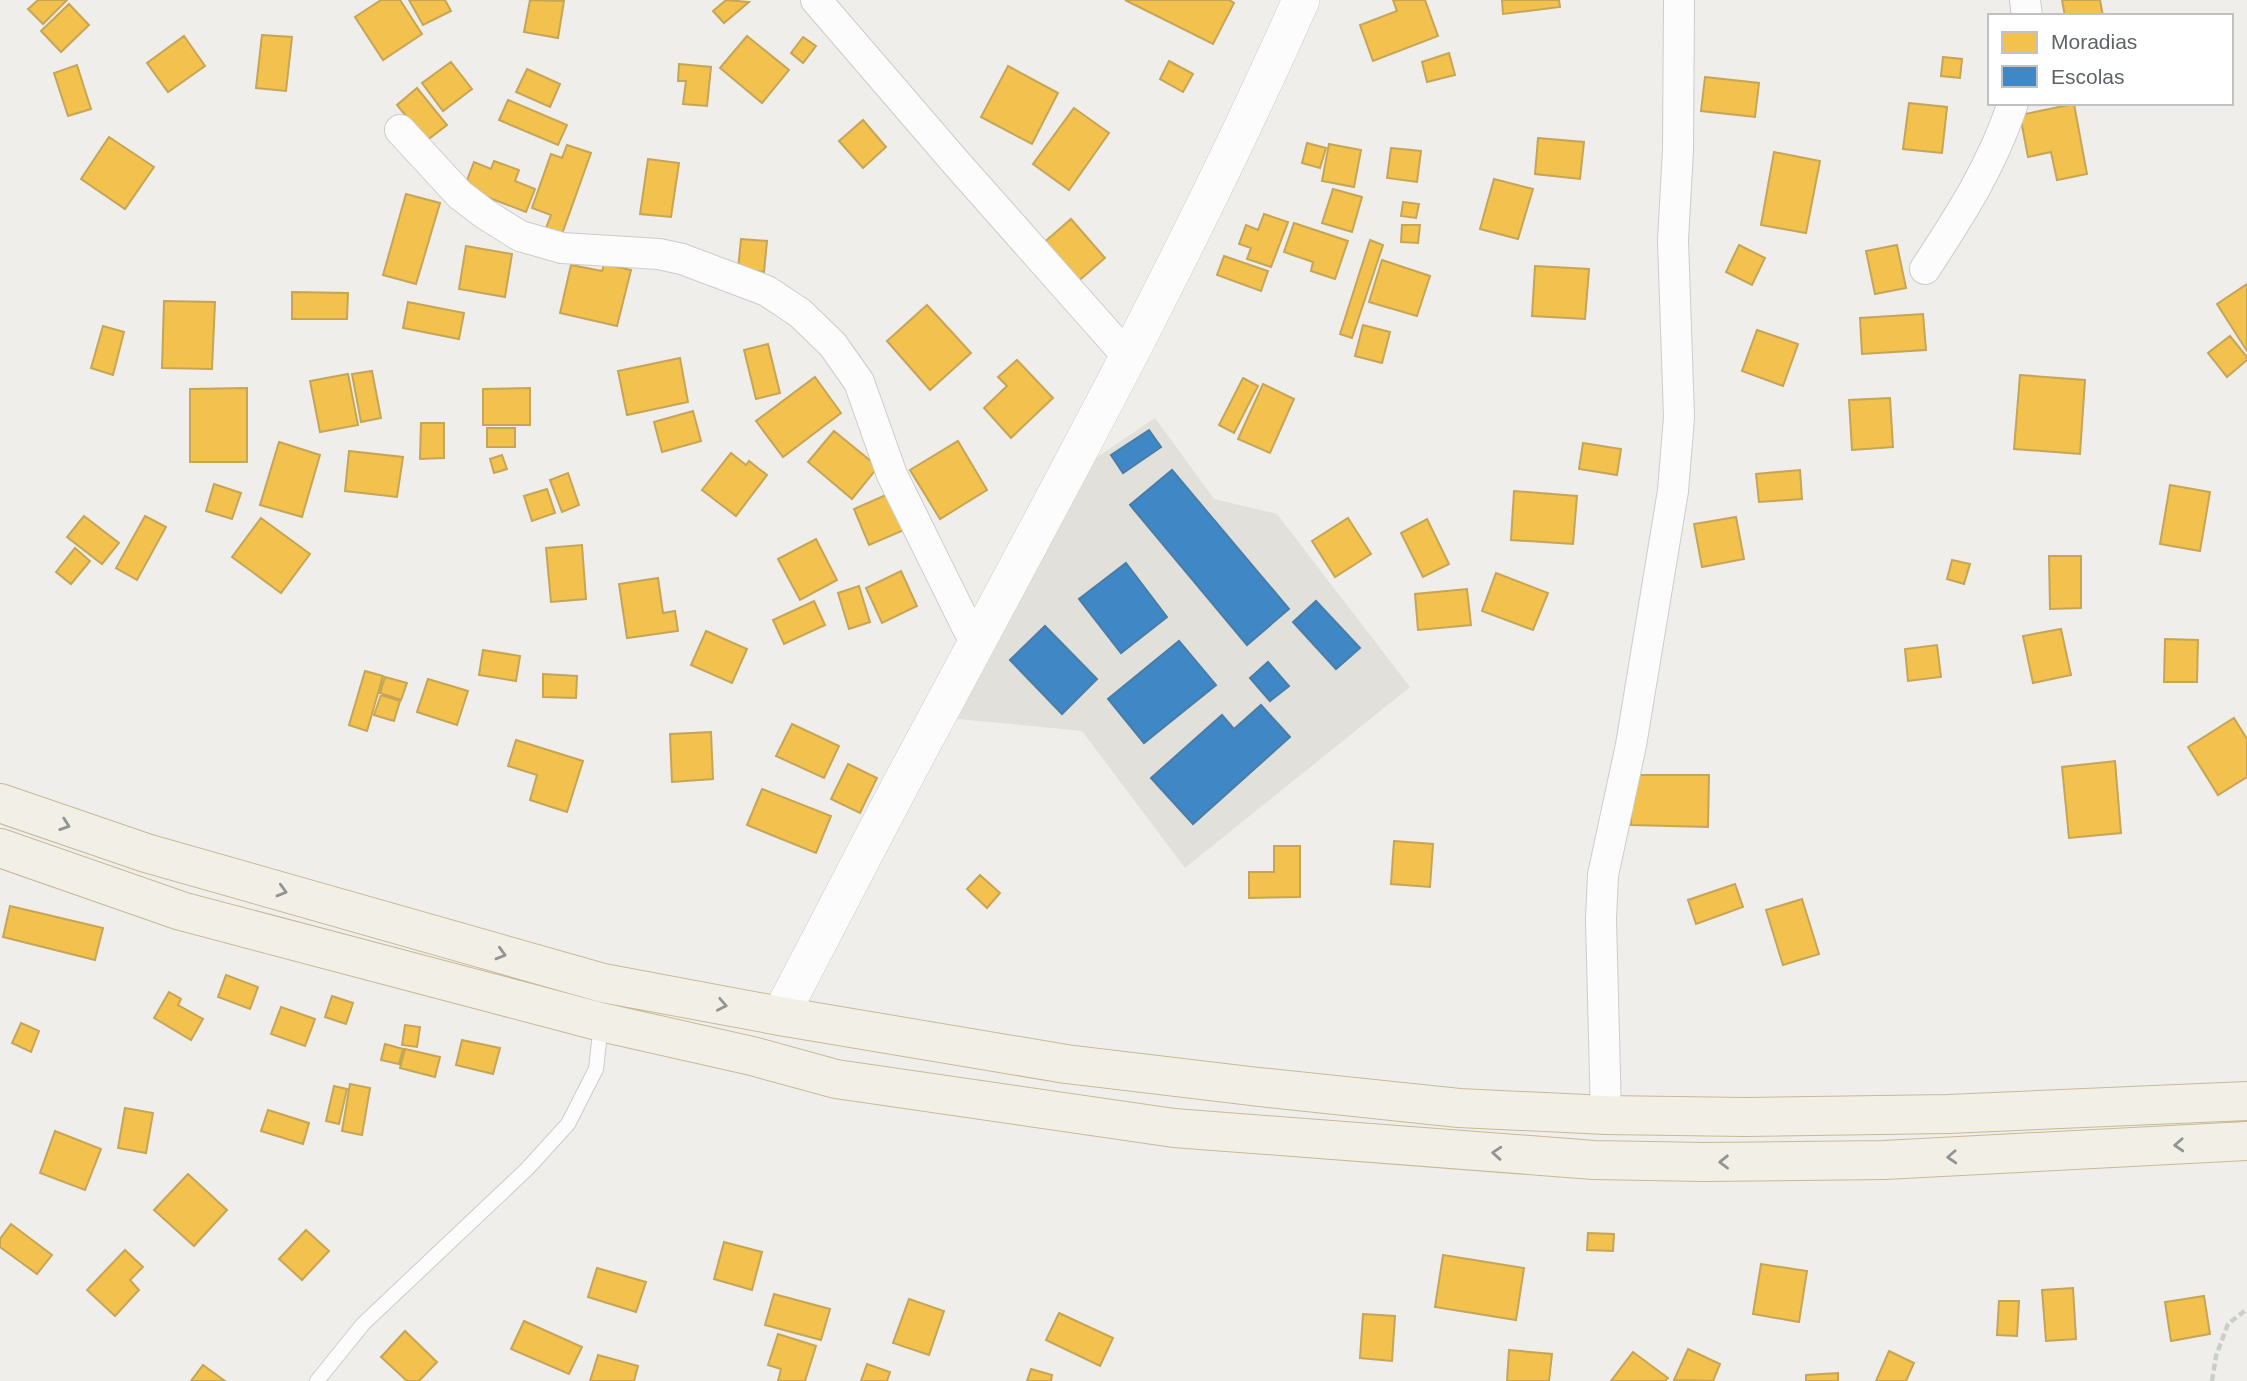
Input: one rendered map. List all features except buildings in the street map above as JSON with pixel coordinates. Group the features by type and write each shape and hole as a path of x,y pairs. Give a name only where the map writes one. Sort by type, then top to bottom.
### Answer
{"highway":[{"path":"0,803 146,853 603,983 1066,1064 1459,1108 1606,1115 1745,1117 1948,1114 2247,1101"},
{"path":"0,848 181,911 601,1023 752,1056 836,1079 1174,1128 1552,1157 1703,1162 1884,1160 2247,1141"}],"street":[{"path":"816,0 1129,358"},
{"path":"780,1016 1129,358 1251,114 1301,0"},
{"path":"1606,1115 1602,875 1631,744 1673,491 1679,417 1673,240 1678,150 1679,0"},
{"path":"1925,269 1971,198 2002,138 2012,105"},
{"path":"400,130 460,195 520,236 562,248 659,254 682,259 767,291 800,313 833,345 859,382 892,475 976,645"}],"lane":[{"path":"317,1381 363,1324 527,1169 568,1124 596,1069 601,1023"}],"path":[{"path":"2212,1381 2216,1356 2228,1324 2247,1309"}],"shaded area":[{"path":"1155,418 1214,499 1277,514 1410,687 1185,868 1082,731 948,718 1084,466"}]}
